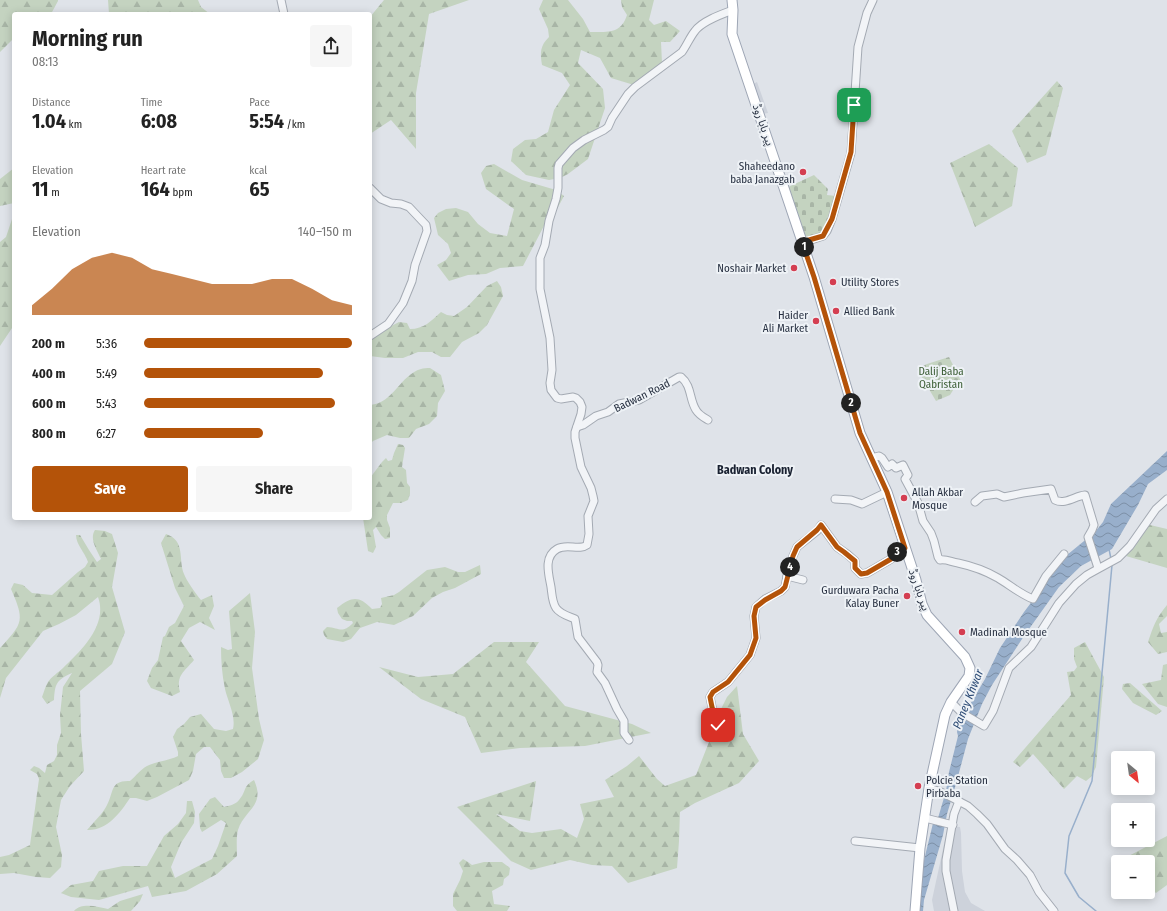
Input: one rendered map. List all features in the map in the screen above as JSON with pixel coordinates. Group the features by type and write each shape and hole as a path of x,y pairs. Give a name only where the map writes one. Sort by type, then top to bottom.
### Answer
{"main road":[{"name":"پیر بابا روڈ","path":"732,0 732,34 814,277 858,426 887,492 916,580 922,604 927,615 965,657 970,668 969,676 951,702"},
{"path":"915,911 920,848 930,788 945,715 951,702"}],"street":[{"path":"281,0 284,12"},
{"path":"802,242 823,236 832,219 851,152 858,47 867,13 873,0"},
{"path":"629,740 624,733 624,721 598,672 597,662 585,648 577,634 575,619 560,613 555,607 553,601 548,566 549,559 557,549 564,546 581,548 587,544 589,534 588,516 594,501 591,488 580,467 575,438 575,432 582,407 576,398 561,399 558,398 551,390 550,383 552,370 550,338 540,290 540,258 545,245 549,221 556,199 558,188 558,168 564,157 584,140 608,127 612,118 628,94 635,87 682,52 695,30 714,18 733,10"},
{"path":"372,190 381,199 391,204 401,204 409,207 426,225 427,231 415,265 412,281 403,303 388,324 372,335"},
{"name":"Badwan Road","path":"577,427 583,425 596,416 608,412 619,404 639,400 679,377 681,377 688,384 695,409 700,415 708,420"},
{"path":"871,458 880,456 888,467 892,464 896,468 903,465 908,475 905,479 918,503 924,521 931,533 940,560 947,559 973,567 997,577 1027,597 1033,599 1046,576 1064,554"},
{"path":"975,502 982,496 997,494 1004,497 1051,489 1057,502 1065,501 1080,495 1085,495 1094,525 1088,537 1098,568"},
{"path":"835,499 851,500 862,504 887,492"},
{"path":"951,702 962,713 984,726 993,711 1009,668 1031,647 1059,603 1076,584 1087,575 1118,558 1130,546 1156,508 1167,499"},
{"path":"718,725 710,697 713,692 728,682 750,655 756,638 754,616 756,607 785,587 793,556 797,547 821,525 837,547 855,561 855,568 861,574 867,573 891,559 895,554 905,548"},
{"path":"787,576 803,580"},
{"path":"930,788 968,806 977,814 1005,849 1030,875 1054,911"},
{"path":"954,911 946,866 947,850 957,800"},
{"path":"925,818 953,825"},
{"path":"855,841 920,848"}],"shaded area":[{"path":"757,82 768,113 762,114 753,84"},
{"path":"948,826 960,827 962,871 965,892 971,903 985,911 934,911 932,900"}],"green space":[{"path":"0,0 58,0 52,12 12,12 12,40 0,52"},
{"path":"108,0 198,0 201,7 207,12 109,12"},
{"path":"384,0 469,0 429,14 416,93 416,149 391,120 372,133 372,15"},
{"path":"543,0 568,0 583,19 590,32 608,32 621,26 627,15 622,7 621,0 654,0 649,20 654,25 666,21 680,31 670,42 661,42 662,63 634,85 611,78 600,58 581,50 578,63 603,89 605,108 588,159 568,174 560,178 549,180 526,175 511,161 513,149 525,140 536,139 548,132 554,110 570,85 562,73 542,65 541,50 549,37 548,29 539,9"},
{"path":"1057,81 1063,88 1046,155 1027,163 1012,131"},
{"path":"989,144 1018,168 1012,206 975,227 950,163"},
{"path":"494,164 522,180 556,190 564,196 557,209 546,222 523,266 500,268 486,274 468,275 449,281 437,265 446,260 451,253 448,244 438,235 434,218 438,213 446,209 456,208 468,212 478,224 490,233 507,236 514,209 486,189 481,173 486,166"},
{"path":"12,170 12,203 0,206 0,179"},
{"path":"814,175 828,189 827,195 836,196 827,231 802,243 784,189"},
{"path":"12,219 12,328 0,346 0,242 6,237"},
{"path":"497,281 501,287 503,296 487,325 479,333 462,342 450,357 441,357 432,352 418,352 403,358 372,356 372,337 374,335 399,322 407,323 410,329 419,328 427,324 441,312 454,316 467,307 487,286"},
{"name":"Dalij Baba Qabristan","path":"949,357 961,381 950,395 936,401 917,369"},
{"path":"430,368 441,375 445,391 438,403 437,416 429,424 416,429 409,438 400,438 387,435 372,442 372,404 385,399 414,372"},
{"path":"398,444 403,445 405,448 402,467 406,470 410,494 408,500 401,503 393,503 387,515 390,528 390,538 385,539 376,527 373,530 376,547 373,553 368,551 363,520 372,520 372,475 386,458 388,461 392,460"},
{"path":"1146,524 1167,529 1167,568 1126,556"},
{"path":"95,530 105,531 112,534 118,553 112,587 125,632 112,664 80,691 84,771 70,786 61,800 56,827 62,855 61,867 50,878 14,873 0,874 0,857 9,855 30,845 39,779 37,774 30,770 34,766 45,773 47,765 54,761 57,755 57,745 61,733 60,715 63,687 72,673 57,683 54,700 47,704 42,697 45,688 49,680 85,645 96,627 100,607 98,597 76,615 43,631 6,678 0,698 0,648 17,627 20,615 11,589 14,583 23,585 32,593 52,595 85,567 88,562 77,542 76,535 80,535 97,562 101,559 93,541 93,533"},
{"path":"166,534 172,537 179,546 184,574 201,600 212,595 214,606 209,618 215,630 200,622 189,628 181,641 194,660 180,678 180,692 172,696 151,688 147,681 152,668 158,660 163,637 165,636 169,627 175,623 184,606 175,588 161,543"},
{"path":"480,565 481,574 432,598 413,616 394,625 377,622 360,628 351,639 343,642 327,639 324,635 323,631 327,627 341,630 353,623 352,621 342,619 337,608 351,600 355,599 363,601 372,609 380,608 382,604 381,598 394,595 399,592 427,570 445,567 458,572 465,572"},
{"path":"250,593 255,632 252,668 259,719 264,740 258,759 242,772 231,778 224,778 221,771 220,760 210,747 204,747 196,754 193,771 189,780 147,801 130,798 117,815 107,824 101,828 87,830 106,808 114,788 119,782 130,781 147,766 178,756 173,737 177,729 190,717 201,714 214,729 226,731 233,729 233,714 223,678 221,647 228,650 232,649 229,611"},
{"path":"1167,605 1167,616 1159,624 1161,633 1167,632 1167,652 1158,654 1148,642 1155,623"},
{"path":"494,642 539,642 526,662 565,706 632,724 651,733 585,746 520,748 481,753 465,717 421,699 379,667 418,677 453,674"},
{"path":"1085,642 1104,677 1096,767 1091,777 1086,781 1077,776 1064,789 1033,754 1020,767 1013,762 1071,695 1067,672 1074,671 1077,667 1074,659 1074,648"},
{"path":"1167,664 1167,707 1158,704 1142,684 1161,680 1163,665"},
{"path":"1130,683 1162,711 1156,715 1133,703 1122,689 1123,684"},
{"path":"737,686 743,734 759,761 739,783 695,803 680,812 677,868 628,883 612,866 592,865 570,860 531,870 511,861 457,807 536,781 530,821 496,814 520,831 532,833 561,829 577,838 584,819 580,804 614,797 605,780 627,766 639,756 657,779 665,786 696,775 716,719 727,697"},
{"path":"254,780 257,789 256,802 241,823 238,830 237,856 217,874 186,891 152,897 148,886 99,900 71,897 61,893 71,885 93,881 99,871 123,866 147,866 164,836 178,824 186,813 187,801 192,801 195,812 194,823 181,843 171,867 175,878 212,859 226,823 221,820 202,832 200,828 199,814 210,799 215,797 224,807 236,803 246,787"},
{"path":"1167,836 1167,885 1156,893 1155,855 1130,855 1146,847 1155,847 1155,842"},
{"path":"463,859 472,865 484,862 502,862 510,868 509,875 504,879 503,885 492,891 494,904 510,906 507,911 457,911 453,906 453,894 463,871 459,863"},
{"path":"143,894 140,901 131,911 74,911 77,908 86,906 95,906 108,909 120,901"}],"water":[{"path":"1167,451 1167,470 1148,484 1138,505 1112,549 1081,566 1059,587 1024,636 992,685 982,704 968,739 924,900 923,911 916,911 923,865 934,819 938,818 946,791 958,736 958,727 985,679 1000,648 1024,612 1067,555 1095,532 1103,522 1111,504"}],"waterway":[{"path":"1109,549 1111,559"},
{"path":"1096,911 1079,897 1065,873 1069,836 1092,781 1112,565"}],"place":[{"name":"Shaheedano baba Janazgah","path":"803,172"},
{"name":"Noshair Market","path":"794,268"},
{"name":"Utility Stores","path":"833,282"},
{"name":"Allied Bank","path":"836,311"},
{"name":"Haider Ali Market","path":"816,321"},
{"name":"Allah Akbar Mosque","path":"904,498"},
{"name":"Gurduwara Pacha Kalay Buner","path":"907,596"},
{"name":"Madinah Mosque","path":"962,632"},
{"name":"Polcie Station Pirbaba","path":"918,786"}],"district":[{"name":"Badwan Colony","path":"755,470"}],"route":[{"path":"718,725 710,697 713,692 728,682 750,655 756,638 754,616 756,607 785,587 793,556 797,547 821,525 837,547 855,561 855,568 861,574 867,573 891,559 900,550 905,548 887,492 860,433 814,277 802,242 823,236 832,219 851,152 854,105"}],"water label":[{"name":"Paney Khwar","path":"968,699"}]}
